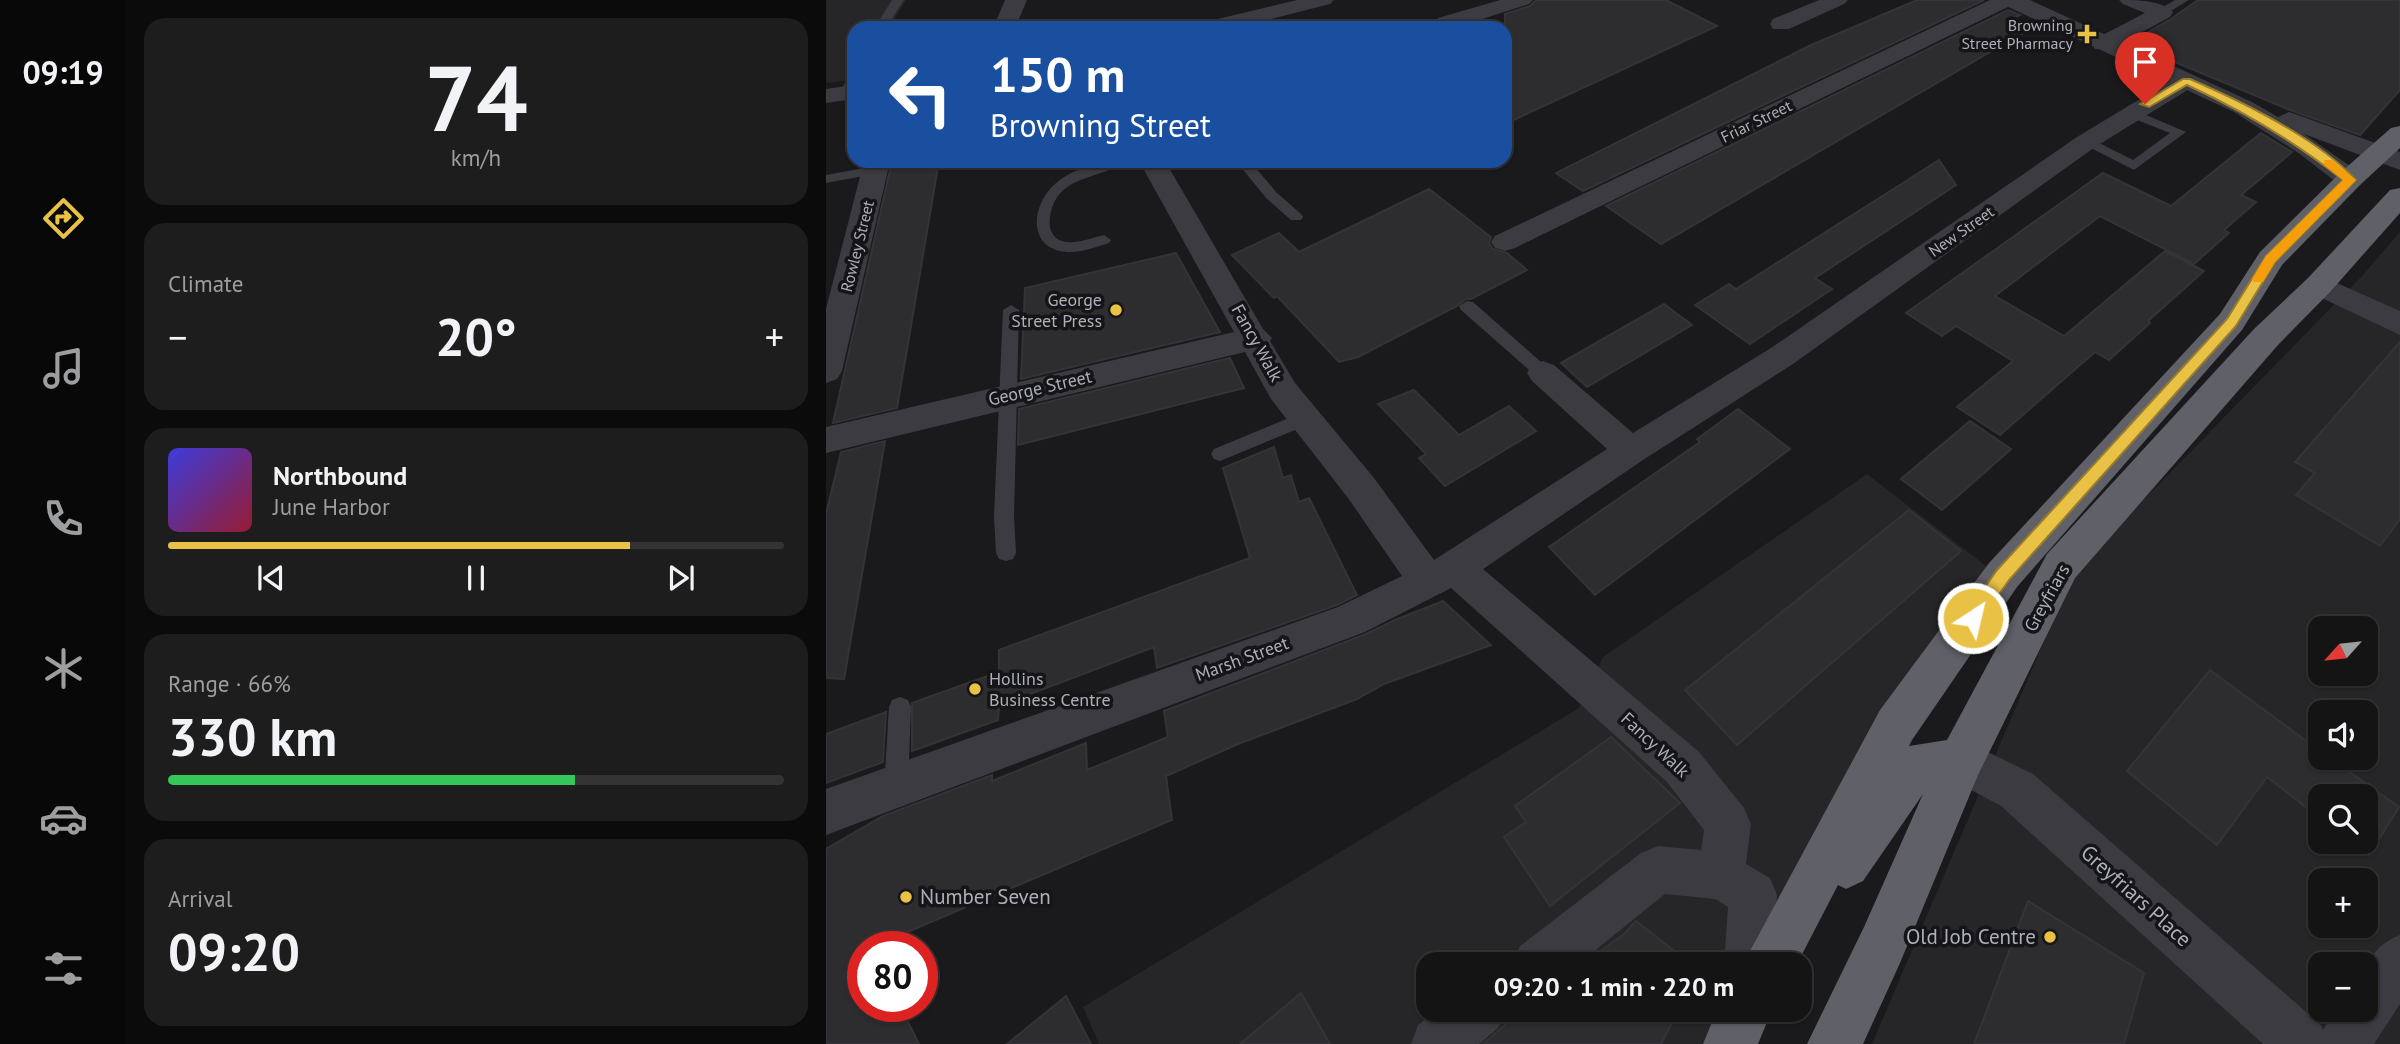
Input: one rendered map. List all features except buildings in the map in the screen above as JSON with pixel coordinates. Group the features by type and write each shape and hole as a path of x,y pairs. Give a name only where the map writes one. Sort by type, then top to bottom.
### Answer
{"highway":[{"path":"1775,952 1896,725 2003,575 2231,322 2271,259 2343,187 2390,158 2400,134"},
{"name":"Greyfriars","path":"1834,1044 1882,945 1961,761 2062,566 2266,337 2319,285 2400,196"},
{"path":"1784,952 1914,767 1961,761"},
{"path":"1730,1044 1740,1022"}],"street":[{"path":"1007,21 1016,0"},
{"path":"1238,21 1323,0"},
{"path":"1453,21 1522,0"},
{"path":"1781,24 1837,0"},
{"path":"2009,0 2243,107 2309,148 2343,187"},
{"name":"Friar Street","path":"1505,242 2009,0"},
{"path":"2130,0 2162,12"},
{"path":"2103,44 2162,12"},
{"name":"New Street","path":"1737,383 1782,356 2086,142 2186,81"},
{"path":"2243,107 2328,132 2390,158"},
{"name":"Rowley Street","path":"826,371 876,168"},
{"name":"Fancy Walk","path":"1161,168 1283,391 1361,488 1441,575 1684,767 1727,824 1721,876"},
{"path":"2319,285 2400,324"},
{"name":"George Street","path":"826,440 1255,338"},
{"path":"1543,373 1631,451"},
{"name":"Marsh Street","path":"826,812 897,789 1108,707 1351,620 1441,575 1737,383"},
{"name":"Greyfriars Place","path":"1961,761 2017,790 2302,1044"},
{"path":"1553,952 1658,870 1721,876 1754,895 1750,952"},
{"path":"2343,1044 2400,960"},
{"path":"1437,1044 1465,1022"}],"lane":[{"path":"884,21 898,0"},
{"path":"2162,12 2183,0"},
{"path":"2086,142 2134,166 2179,132 2132,113"},
{"path":"826,179 868,168"},
{"path":"1099,168 1074,177 1058,188 1047,201 1042,218 1043,231 1052,243 1066,247 1104,240"},
{"path":"1249,168 1271,195 1296,217"},
{"path":"1468,306 1543,373"},
{"path":"1006,553 1004,517 1011,310"},
{"path":"1220,454 1306,418"},
{"path":"897,789 900,707"}],"shaded area":[{"path":"826,0 906,0 893,21 847,21 847,80 826,83"},
{"path":"2400,232 2400,1044 1872,1044 2074,571 2361,277"},
{"path":"1867,474 1990,569 1759,952 1416,952 1416,1022 1719,1022 1707,1044 1099,1044 1083,1007 1579,708 1603,657"}],"slow traffic":[{"path":"2258,279 2271,259 2350,180 2328,162"}],"place":[{"name":"Browning Street Pharmacy","path":"2087,34"},
{"name":"George Street Press","path":"1116,310"},
{"name":"Hollins Business Centre","path":"975,689"},
{"name":"Number Seven","path":"906,897"},
{"name":"Old Job Centre","path":"2050,937"}],"route":[{"path":"1973,618 2003,575 2231,322 2271,259 2350,180 2309,148 2243,107 2186,81 2145,104"}]}
